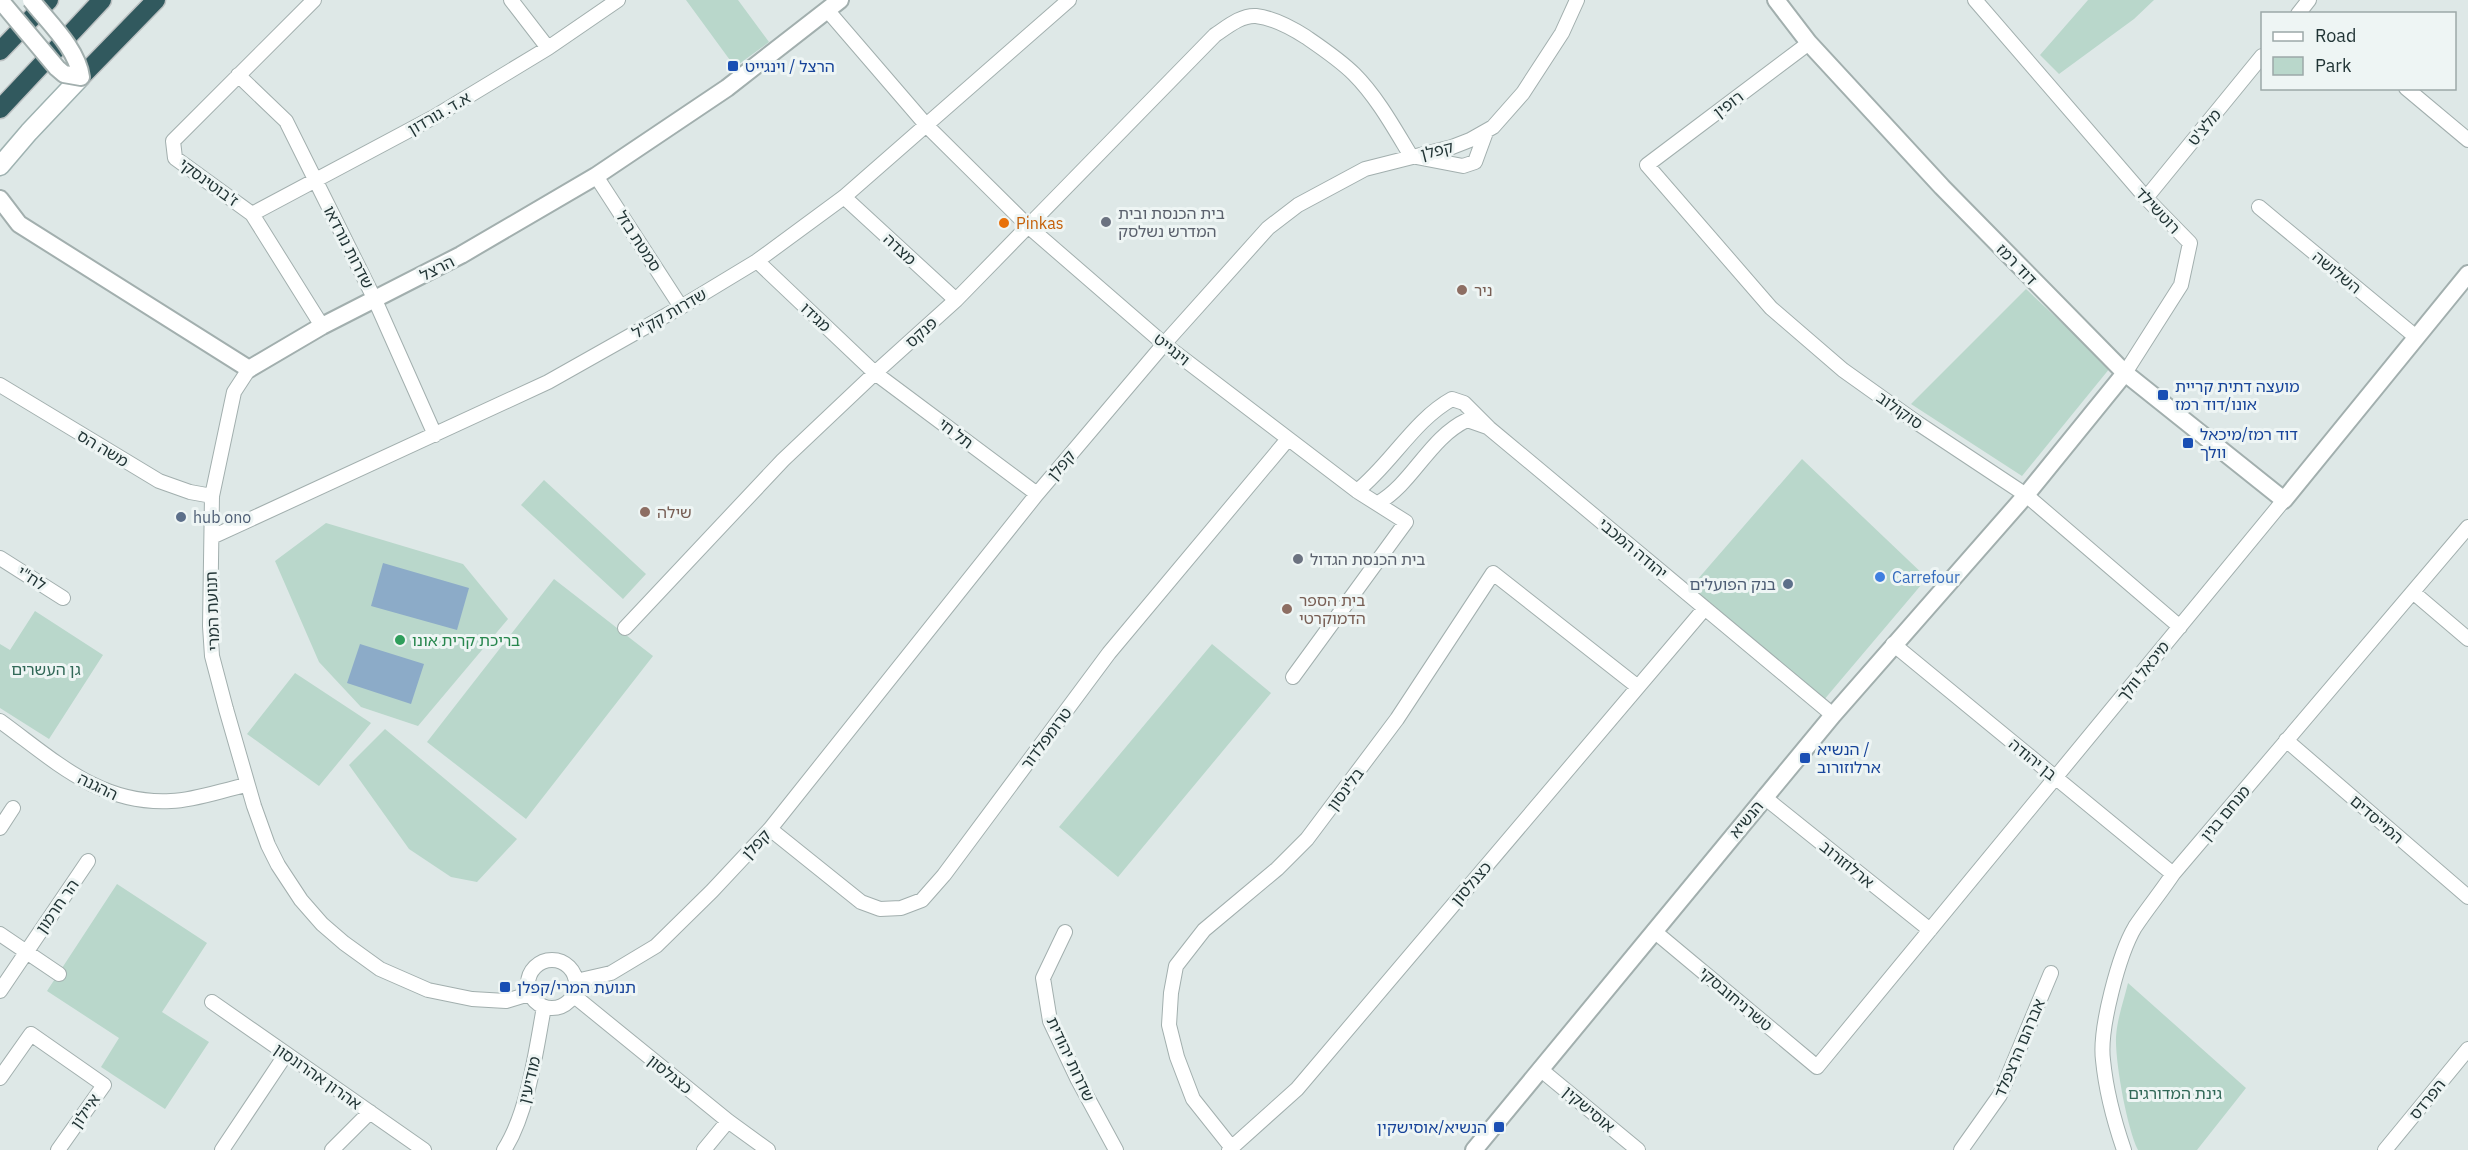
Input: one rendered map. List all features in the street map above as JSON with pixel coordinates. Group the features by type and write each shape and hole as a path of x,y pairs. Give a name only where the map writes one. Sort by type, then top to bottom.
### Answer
{"highway":[{"path":"0,51 50,0"},
{"path":"0,109 102,0"},
{"path":"81,77 156,0"}],"main road":[{"path":"0,166 81,77"}],"street":[{"path":"0,0 57,68 64,74 81,77 80,68 73,53 31,0"},
{"name":"ז'בוטינסקי","path":"314,0 173,141 175,158 252,214 322,326"},
{"path":"511,0 548,48"},
{"name":"א.ד. גורדון","path":"252,214 434,117 548,48 618,0"},
{"name":"שדרות קק\"ל","path":"212,537 548,382 757,261 844,197 1070,0"},
{"name":"קפלן","path":"575,988 611,973 656,946 770,829 1036,494 1164,344 1268,228 1321,192 1365,169 1452,147 1486,132 1523,93 1562,33 1577,0"},
{"name":"דוד רמז","path":"1776,0 1809,43 1942,188 2125,373 2284,500"},
{"name":"רוטשילד","path":"1975,0 2146,198 2190,243 2181,285 2125,373 2026,495"},
{"path":"2300,12 2309,0"},
{"name":"וינגייט","path":"834,5 927,126 1029,226 1164,344 1357,491 1406,522 1293,677"},
{"name":"הרצל","path":"249,369 322,326 461,255 596,176 727,88 834,5"},
{"name":"פנקס","path":"625,628 783,460 956,300 1215,35 1235,21 1254,16 1292,28 1353,73 1384,111 1411,156"},
{"name":"רופין","path":"1647,165 1809,43"},
{"name":"מלצ'ט","path":"2146,198 2261,57"},
{"name":"שדרות נורדאו","path":"238,75 286,121 375,300 435,435"},
{"path":"2408,90 2468,140"},
{"path":"1411,156 1463,166 1475,162 1486,132"},
{"name":"סוקולוב","path":"1647,165 1771,308 1852,377 2026,495 2180,627"},
{"name":"סמטת בזל","path":"596,176 681,307"},
{"name":"מצדה","path":"844,197 956,300"},
{"path":"0,200 19,224"},
{"name":"השלושה","path":"2259,207 2416,337"},
{"path":"0,219 19,224 249,369"},
{"name":"מגידו","path":"757,261 875,373"},
{"name":"מיכאל וולך","path":"1818,1067 2468,274"},
{"name":"תנועת המרי","path":"249,369 234,392 212,496 209,593 212,656 260,826 278,865 312,912 344,944 381,969 412,985 443,994 484,1001 514,1000 529,994"},
{"name":"תל חי","path":"875,373 1036,494"},
{"name":"משה הס","path":"0,385 159,481 190,492 212,496"},
{"name":"יהודה המכבי","path":"1357,491 1375,476 1436,408 1452,399 1464,404 1489,428 1833,715"},
{"name":"יהודה המכבי","path":"1378,503 1389,497 1437,442 1456,425 1467,420 1489,428"},
{"name":"טרומפלדור","path":"770,829 861,902 880,909 901,908 922,900 944,875 1109,653 1288,439"},
{"name":"הנשיא","path":"1474,1150 1833,715 2026,495"},
{"name":"מנחם בגין","path":"2124,1150 2114,1121 2102,1058 2117,973 2134,929 2173,874 2468,527"},
{"name":"לח\"י","path":"0,558 63,598"},
{"name":"בלינסון","path":"1231,1149 1193,1099 1177,1057 1168,1025 1176,966 1204,930 1276,869 1307,839 1398,718 1493,573 1638,687"},
{"path":"2414,593 2468,639"},
{"name":"כצנלסון","path":"1231,1149 1297,1089 1705,608"},
{"name":"בן יהודה","path":"1893,644 2173,874"},
{"name":"ההגנה","path":"0,721 78,777 118,797 171,801 201,797 247,785"},
{"name":"המייסדים","path":"2286,740 2468,897"},
{"name":"ארלוזורוב","path":"1764,797 1930,930"},
{"path":"0,828 14,808"},
{"name":"הר חרמון","path":"0,991 88,861"},
{"name":"טשרניחובסקי","path":"1654,931 1818,1067"},
{"name":"שדרות יהודית","path":"1065,932 1043,978 1050,1021 1078,1080 1116,1150"},
{"path":"0,934 59,974"},
{"path":"549,959 567,965 575,988 564,1005 544,1007 529,994 528,979 530,972 542,961 549,959"},
{"name":"אברהם הרצפלד","path":"1961,1150 2000,1095 2051,973"},
{"name":"כצנלסון","path":"575,988 728,1121 768,1150"},
{"name":"אהרון אהרונסון","path":"212,1002 424,1150"},
{"name":"מודיעין","path":"504,1150 512,1137 520,1114 544,1007"},
{"name":"איילון","path":"0,1078 31,1034 104,1085 58,1150"},
{"name":"הפרדס","path":"2385,1150 2468,1049"},
{"path":"222,1150 286,1054"},
{"name":"אוסישקין","path":"1540,1069 1638,1150"},
{"path":"332,1150 370,1112"},
{"path":"704,1150 728,1121"}],"green space":[{"path":"686,0 738,0 769,42 735,67"},
{"path":"2088,0 2154,0 2134,19 2059,74 2040,55"},
{"path":"2026,289 2110,368 2022,476 1911,404"},
{"path":"1802,459 1927,578 1823,701 1691,587"},
{"path":"544,480 646,574 623,599 521,505"},
{"name":"בריכת קרית אונו","path":"326,523 463,564 508,619 418,726 361,707 319,662 275,561"},
{"path":"554,579 653,656 526,819 427,742"},
{"name":"גן העשרים","path":"35,611 103,655 49,739 0,708 0,644 10,650"},
{"path":"1212,644 1271,693 1118,877 1059,827"},
{"path":"295,673 371,723 319,786 247,734"},
{"path":"385,729 517,839 477,882 451,877 409,849 349,765"},
{"path":"117,884 207,943 162,1012 209,1042 165,1109 101,1067 119,1038 47,991"},
{"name":"גינת המדורגים","path":"2128,983 2246,1088 2197,1150 2138,1150 2126,1111 2116,1048 2118,1023"}],"water":[{"path":"383,563 469,588 457,630 371,606"},
{"path":"360,644 424,664 411,704 347,683"}],"place":[{"name":"הרצל / וינגייט","path":"733,66"},
{"name":"בית הכנסת ובית המדרש נשלסק","path":"1106,222"},
{"name":"Pinkas","path":"1004,223"},
{"name":"ניר","path":"1462,290"},
{"name":"מועצה דתית קריית אונו/דוד רמז","path":"2163,395"},
{"name":"דוד רמז/מיכאל וולך","path":"2188,443"},
{"name":"שילה","path":"645,512"},
{"name":"hub ono","path":"181,517"},
{"name":"בית הכנסת הגדול","path":"1298,559"},
{"name":"Carrefour","path":"1880,577"},
{"name":"בנק הפועלים","path":"1788,584"},
{"name":"בית הספר הדמוקרטי","path":"1287,609"},
{"name":"בריכת קרית אונו","path":"400,640"},
{"name":"הנשיא / ארלוזורוב","path":"1805,758"},
{"name":"תנועת המרי/קפלן","path":"505,987"},
{"name":"הנשיא/אוסישקין","path":"1499,1127"}]}
